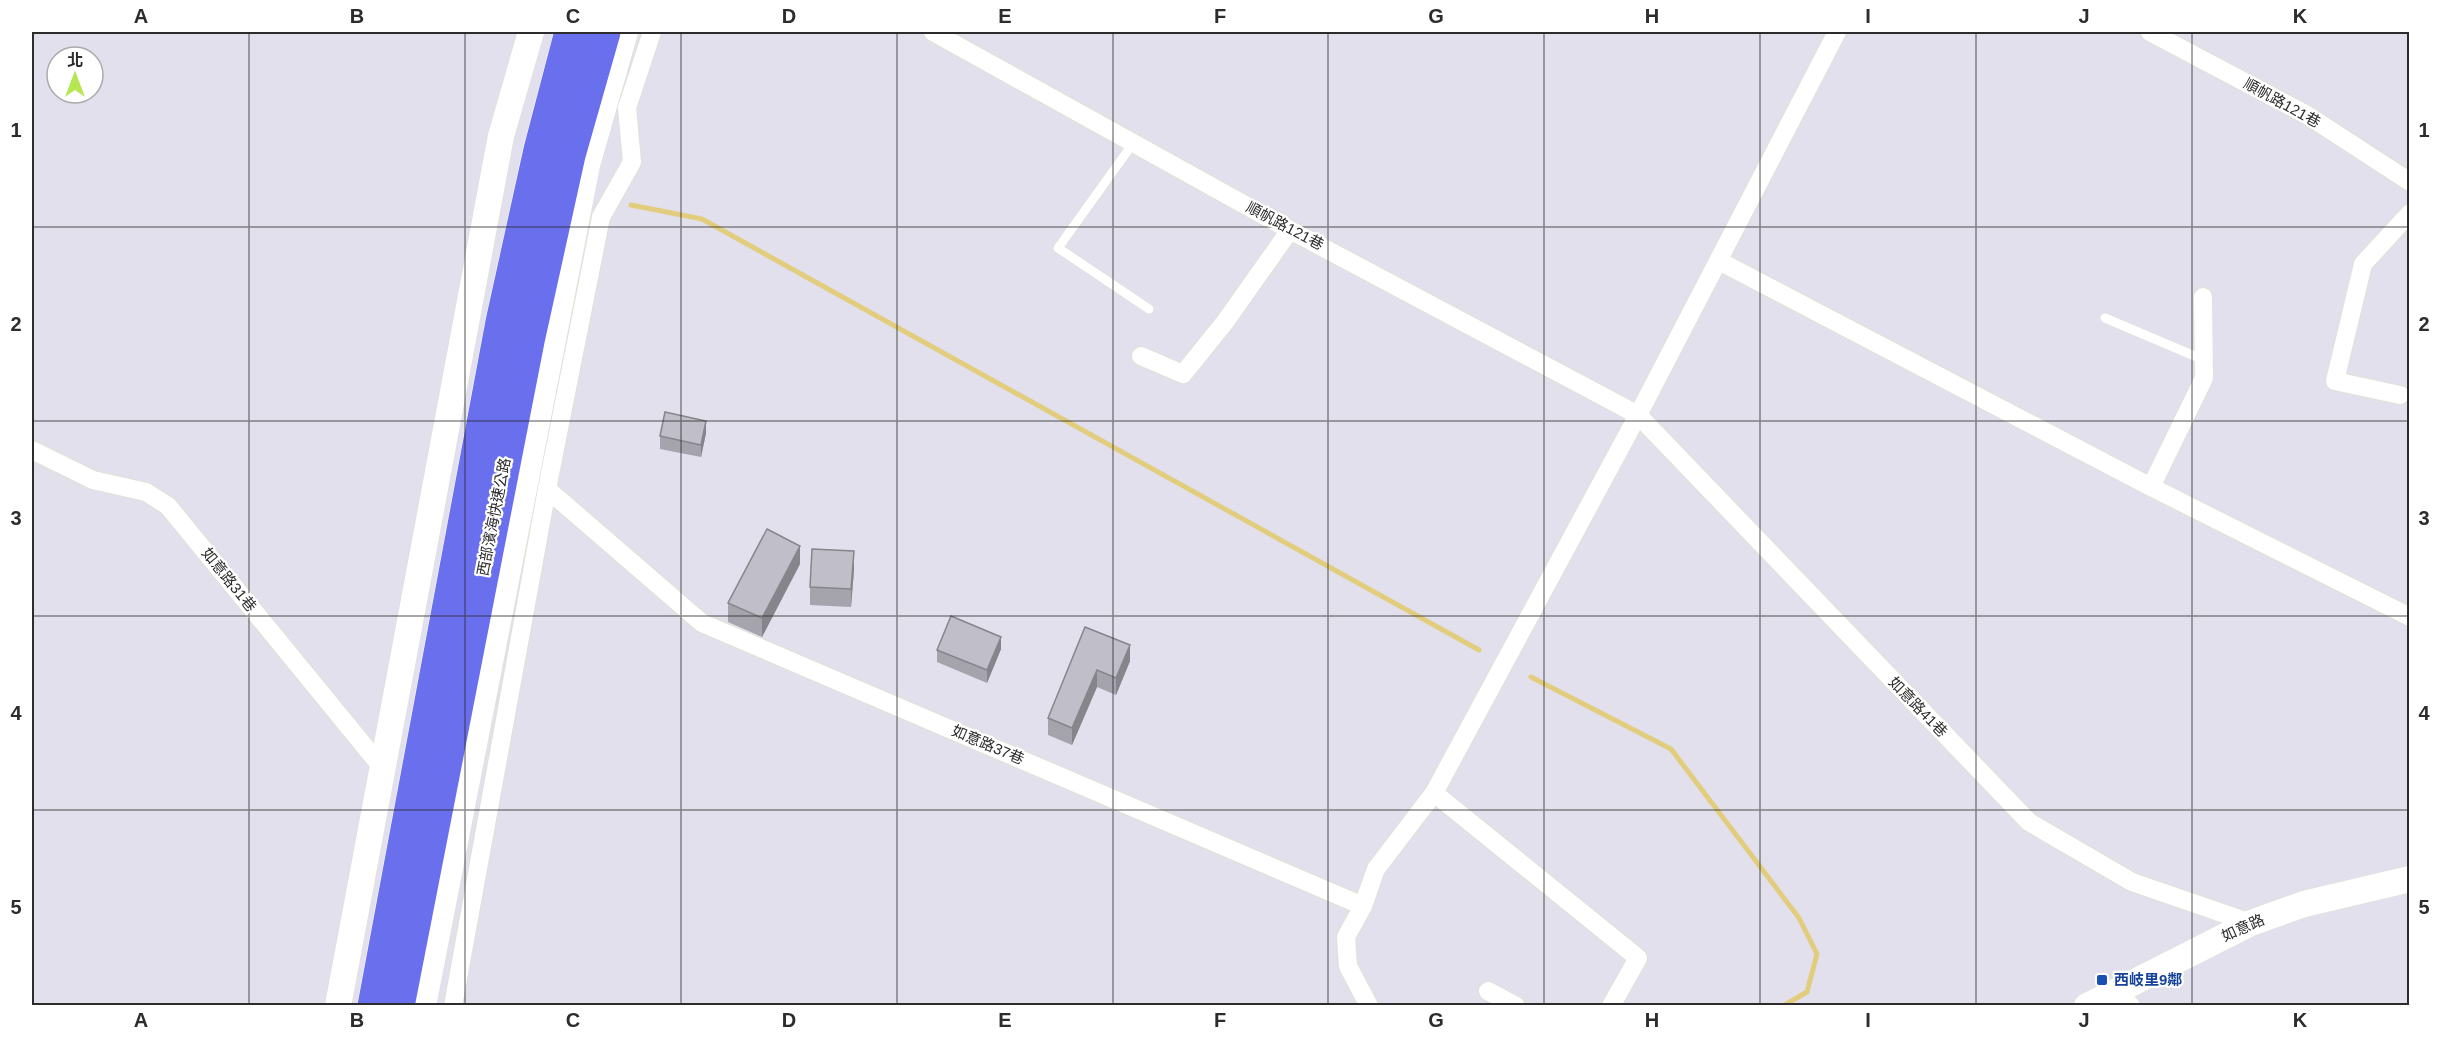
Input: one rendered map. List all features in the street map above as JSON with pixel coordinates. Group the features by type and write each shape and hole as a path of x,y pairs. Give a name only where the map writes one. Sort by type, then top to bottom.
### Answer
{"highway":[{"name":"西部濱海快速公路","path":"374,1005 502,322 540,150 571,32"},
{"name":"西部濱海快速公路","path":"398,1005 528,340 569,155 604,32"}],"street":[{"path":"338,1005 384,770 501,136 531,32"},
{"path":"423,1005 587,165 625,32"},
{"path":"453,1005 547,489 601,217 632,162 627,108 652,32"},
{"name":"順帆路121巷","path":"933,32 1290,230 1638,415"},
{"path":"1369,1005 1348,966 1346,937 1363,906 1376,869 1434,794 1638,415 1837,32"},
{"name":"順帆路121巷","path":"2150,32 2307,115 2409,182"},
{"path":"2400,395 2335,381 2363,264 2409,213"},
{"path":"1141,356 1183,374 1225,322 1290,230"},
{"path":"1719,261 2151,487 2409,617"},
{"path":"2151,487 2204,378 2202,297"},
{"name":"如意路41巷","path":"1638,415 2029,822 2132,882 2251,923"},
{"name":"如意路31巷","path":"32,450 93,480 146,492 168,506 384,770"},
{"name":"如意路37巷","path":"547,489 702,623 1363,906"},
{"path":"1434,794 1638,958 1611,1005"},
{"name":"如意路","path":"2087,1005 2123,997 2251,923 2304,904 2409,879"},
{"path":"1488,991 1516,1005"}],"lane":[{"path":"1134,142 1058,248 1149,309"},
{"path":"2104,318 2204,360"}],"building":[{"path":"665,412 706,421 701,445 660,436"},
{"path":"767,529 800,546 762,618 728,603"},
{"path":"812,549 854,551 851,589 810,587"},
{"path":"951,616 1001,637 987,670 937,650"},
{"path":"1085,627 1130,645 1116,678 1097,670 1072,728 1048,718"}],"waterway":[{"path":"631,205 702,219 1479,650"},
{"path":"1531,677 1671,749 1799,918 1817,954 1807,992 1783,1006"}],"place":[{"name":"西岐里9鄰","path":"2102,980"}]}
